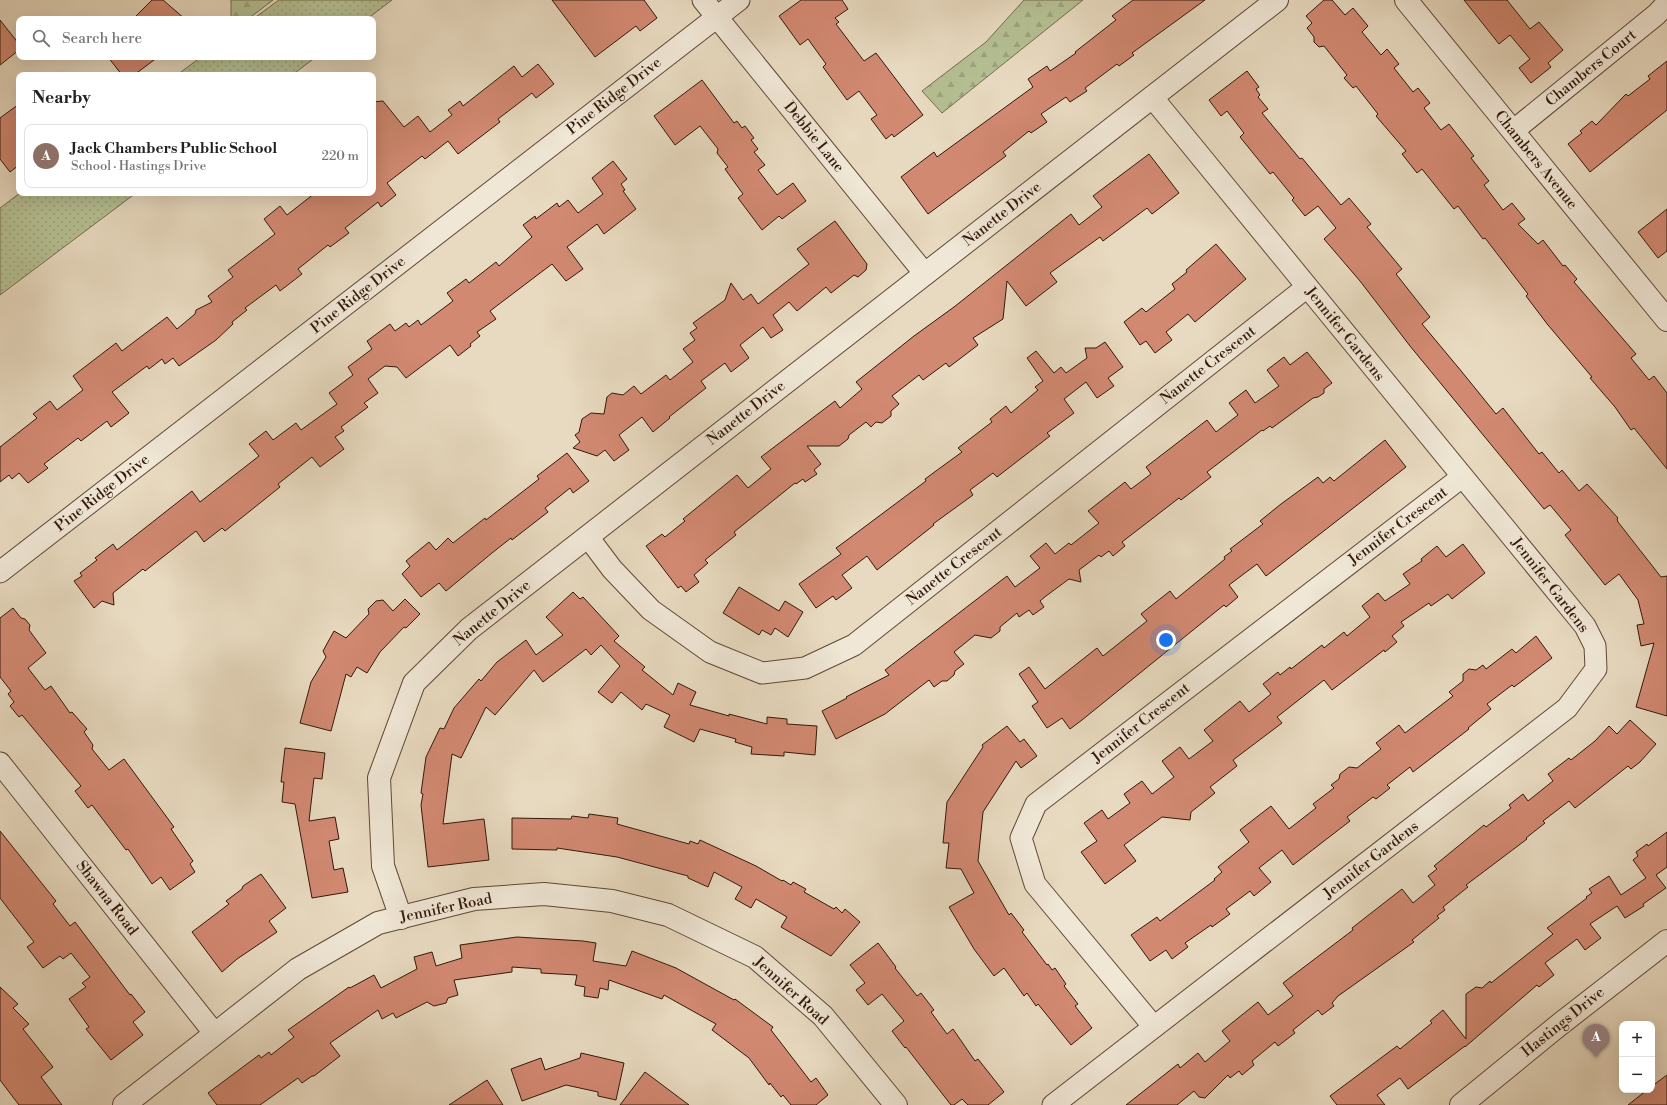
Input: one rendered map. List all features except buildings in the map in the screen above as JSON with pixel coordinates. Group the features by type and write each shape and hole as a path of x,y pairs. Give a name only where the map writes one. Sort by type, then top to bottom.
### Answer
{"street":[{"name":"Debbie Lane","path":"703,0 925,274"},
{"name":"Pine Ridge Drive","path":"0,572 739,0"},
{"name":"Nanette Drive","path":"401,918 383,866 379,778 414,683 469,629 1277,0"},
{"name":"Chambers Avenue","path":"1406,0 1667,320"},
{"name":"Chambers Court","path":"1513,131 1657,14 1667,3"},
{"name":"Jennifer Gardens","path":"1053,1105 1567,708 1596,669 1595,646 1585,626 1152,97"},
{"name":"Nanette Crescent","path":"588,537 612,569 651,610 710,652 762,673 805,668 854,645 1307,287"},
{"name":"Jennifer Crescent","path":"1154,1027 1035,884 1021,838 1036,804 1462,477"},
{"name":"Shawna Road","path":"0,763 215,1034"},
{"name":"Jennifer Road","path":"124,1105 298,969 378,923 474,899 544,894 612,901 668,915 755,957 823,1016 896,1105"},
{"name":"Hastings Drive","path":"1461,1105 1559,1025 1667,941"}],"green space":[{"path":"231,0 273,0 252,16 231,16"},
{"path":"279,0 392,0 371,16 257,16"},
{"path":"1024,0 1083,0 942,113 922,91 986,42"},
{"path":"197,60 312,60 296,72 181,72"},
{"path":"16,196 132,196 0,295 0,208"}],"place":[{"name":"Jack Chambers Public School","path":"1596,1057"}]}
